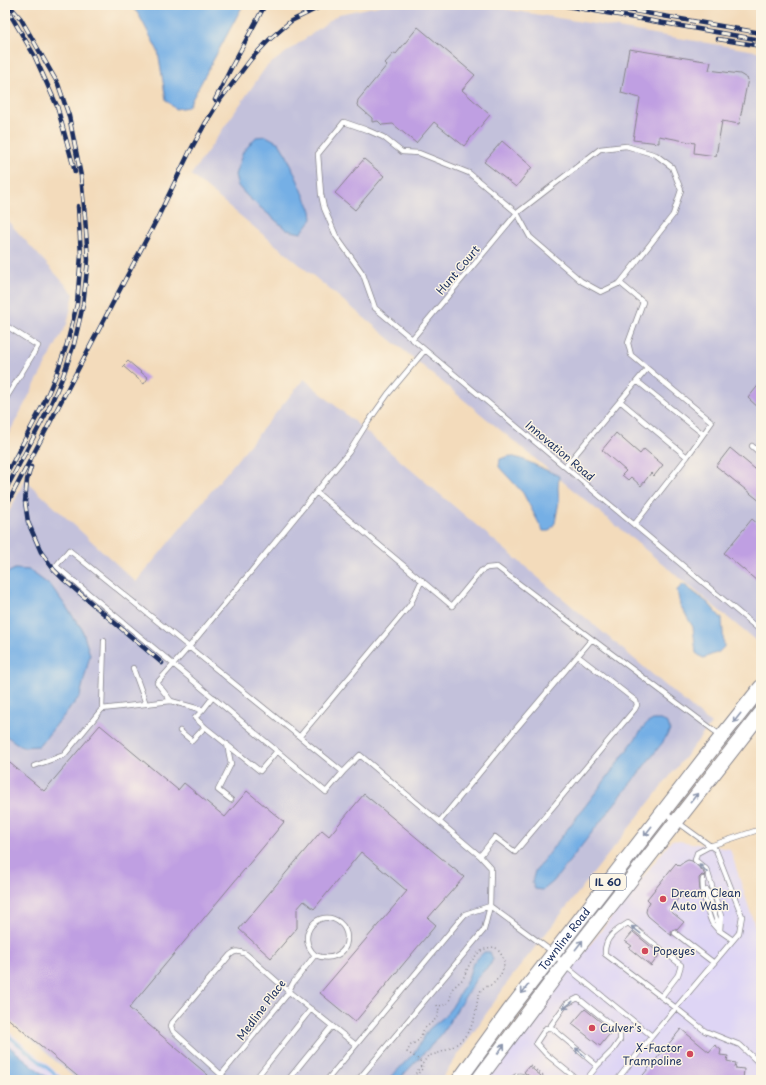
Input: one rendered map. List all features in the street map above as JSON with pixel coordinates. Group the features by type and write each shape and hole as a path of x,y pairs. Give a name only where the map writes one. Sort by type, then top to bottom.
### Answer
{"main road":[{"name":"Townline Road","path":"459,1080 508,1011 761,687"},
{"name":"Townline Road","path":"478,1080 564,965 761,713"}],"lane":[{"name":"Innovation Road","path":"517,213 469,173 419,153 402,152 383,136 344,122 318,154 321,194 324,208 336,236 362,274 375,308 761,631"},
{"name":"Hunt Court","path":"412,339 517,213 600,149 626,146 656,155 672,167 681,190 673,215 620,283"},
{"path":"517,213 530,237 581,281 601,292 620,283 642,302 628,343 631,355 712,422 634,525"},
{"path":"5,325 38,346 5,400"},
{"path":"171,701 158,683 349,452 388,394 425,350"},
{"path":"565,467 647,369"},
{"path":"637,381 703,434"},
{"path":"620,401 687,457"},
{"path":"752,446 761,454"},
{"path":"316,492 452,606 481,571 487,568 497,567 722,736"},
{"path":"343,772 69,550 56,566 326,792 360,755 440,821 480,856 491,868 490,906 484,930 358,1080"},
{"path":"300,736 410,605 422,580"},
{"path":"440,821 592,639"},
{"path":"34,766 64,755 102,709 104,641"},
{"path":"480,856 495,837 515,852 637,705 636,701 578,656"},
{"path":"133,668 146,704"},
{"path":"213,697 195,718 204,726 260,771 277,751"},
{"path":"102,709 171,701 203,710"},
{"path":"180,731 192,741 204,726"},
{"path":"227,744 231,764 218,790 231,800"},
{"path":"617,1080 739,933 742,916 716,850 663,812"},
{"path":"720,931 721,916 708,873 695,860 697,853 710,846 761,829"},
{"path":"703,879 703,891 712,924 733,940"},
{"path":"707,890 720,931"},
{"path":"490,906 554,953 564,965 652,1036"},
{"path":"327,1080 465,914 490,906"},
{"path":"322,918 329,918 341,924 347,935 347,942 340,953 335,957 328,958 322,958 316,955 307,944 308,931 311,926 322,918"},
{"path":"661,997 678,975 681,965 628,923 614,931 604,946 605,954 705,1031 740,1045 761,1065"},
{"path":"675,933 714,963"},
{"path":"227,1080 221,1078 173,1031 171,1026 234,952 238,951 246,954 288,991 356,1045"},
{"name":"Medline Place","path":"221,1078 286,996 293,983 316,955"},
{"path":"578,1080 546,1054 536,1043 546,1028 549,1028 566,1004 578,998 620,1032 620,1040 587,1080"},
{"path":"261,1080 258,1077 311,1009"},
{"path":"288,1080 332,1026"},
{"path":"549,1028 552,1028 597,1066"},
{"path":"512,1080 514,1077 518,1076 524,1076 529,1080"}],"path":[{"path":"411,1080 422,1068 428,1056 440,1053 459,1044 468,1033 473,1022 481,990 493,984 505,966 500,951 495,947 487,948 479,952 470,963 463,979 453,988 449,1002 442,1006 437,1005 440,1010 437,1018 424,1029 420,1040 410,1045 407,1052 423,1064"},
{"path":"530,1065 546,1078 544,1080"}],"shaded area":[{"path":"383,5 481,5 761,52 761,645 191,175 266,67 339,14"},
{"path":"5,218 74,294 67,324 5,441"},
{"path":"304,379 711,724 510,979 441,1080 77,1080 5,1017 5,520 25,480 136,582"},
{"path":"672,840 730,849 761,945 761,1080 484,1080"},
{"path":"5,1028 66,1080 5,1080"}],"water":[{"path":"132,5 243,5 188,107 175,109 166,100 158,51"},
{"path":"266,136 279,143 287,156 311,211 312,219 301,233 287,230 248,197 238,186 235,175 243,152 256,137"},
{"path":"510,456 522,459 559,476 559,501 555,523 549,531 543,531 523,493 499,467 500,459"},
{"path":"15,569 29,570 52,587 82,629 90,655 80,696 39,746 22,747 5,735 5,574"},
{"path":"683,584 708,603 722,619 724,647 719,652 703,658 696,653 693,627 680,605 677,590"},
{"path":"653,720 661,720 668,723 670,730 663,742 553,882 543,890 535,889 532,882 535,871 603,783 646,724"},
{"path":"484,952 490,952 493,959 490,965 478,976 441,1035 400,1080 388,1080 414,1053 429,1029 444,1017 452,1007 468,979 473,963"},
{"path":"5,1043 50,1080 5,1080"}],"building":[{"path":"418,27 475,75 462,90 490,115 464,146 434,122 416,143 393,124 382,125 378,121 372,122 372,118 357,105 358,100 387,65 385,63 394,53 396,54"},
{"path":"629,49 711,62 709,70 740,74 748,79 739,124 722,121 716,156 694,153 695,143 659,136 659,143 633,140 640,98 621,93"},
{"path":"502,141 532,167 516,187 484,162"},
{"path":"364,159 384,176 355,210 335,193"},
{"path":"128,361 148,378 144,384 123,366"},
{"path":"761,382 761,410 748,398"},
{"path":"616,433 640,454 644,449 663,465 654,476 651,473 641,486 631,477 628,480 622,475 626,471 602,450"},
{"path":"730,448 761,474 761,502 716,466"},
{"path":"752,519 761,527 761,576 757,581 724,553"},
{"path":"100,725 178,790 184,783 225,817 247,791 284,822 129,1008 208,1075 204,1080 82,1080 5,1016 5,759 44,791"},
{"path":"364,794 464,877 428,918 436,925 355,1022 320,993 407,891 361,852 314,909 304,901 297,909 297,928 271,958 239,929 322,830 329,836"},
{"name":"Dream Clean Auto Wash","path":"688,860 692,861 703,871 705,876 702,875 699,878 700,892 679,898 669,910 684,922 677,930 672,930 672,936 648,916 646,912 650,902 647,899 676,863 679,866"},
{"name":"Popeyes","path":"633,932 660,954 651,966 629,948 632,946 625,941"},
{"name":"Culver's","path":"585,1009 612,1031 600,1046 572,1024"},
{"name":"X-Factor Trampoline","path":"681,1029 709,1052 715,1045 721,1050 720,1055 728,1056 727,1061 736,1063 735,1068 744,1069 743,1080 639,1080"},
{"path":"529,1066 541,1076 538,1080 534,1080 524,1072"}],"waterway":[{"path":"5,1033 62,1080"}],"railway":[{"path":"5,491 49,408 63,376 74,344 83,305 88,260 81,176 69,116 58,84 21,19 9,5"},
{"path":"215,100 265,5"},
{"path":"5,508 157,219 190,151 220,100 251,59 270,39 291,21 324,5"},
{"path":"561,5 761,40"},
{"path":"600,5 761,33"},
{"path":"6,10 10,14 34,55 57,106 75,172"},
{"path":"718,39 761,46"},
{"path":"5,477 43,405 67,344 77,304 81,255 78,206"},
{"path":"31,467 27,480 25,502 28,522 41,552 54,570 63,579 162,663"}],"place":[{"name":"Dream Clean Auto Wash","path":"663,899"},
{"name":"Popeyes","path":"645,951"},
{"name":"Culver's","path":"592,1028"},
{"name":"X-Factor Trampoline","path":"690,1054"}]}
